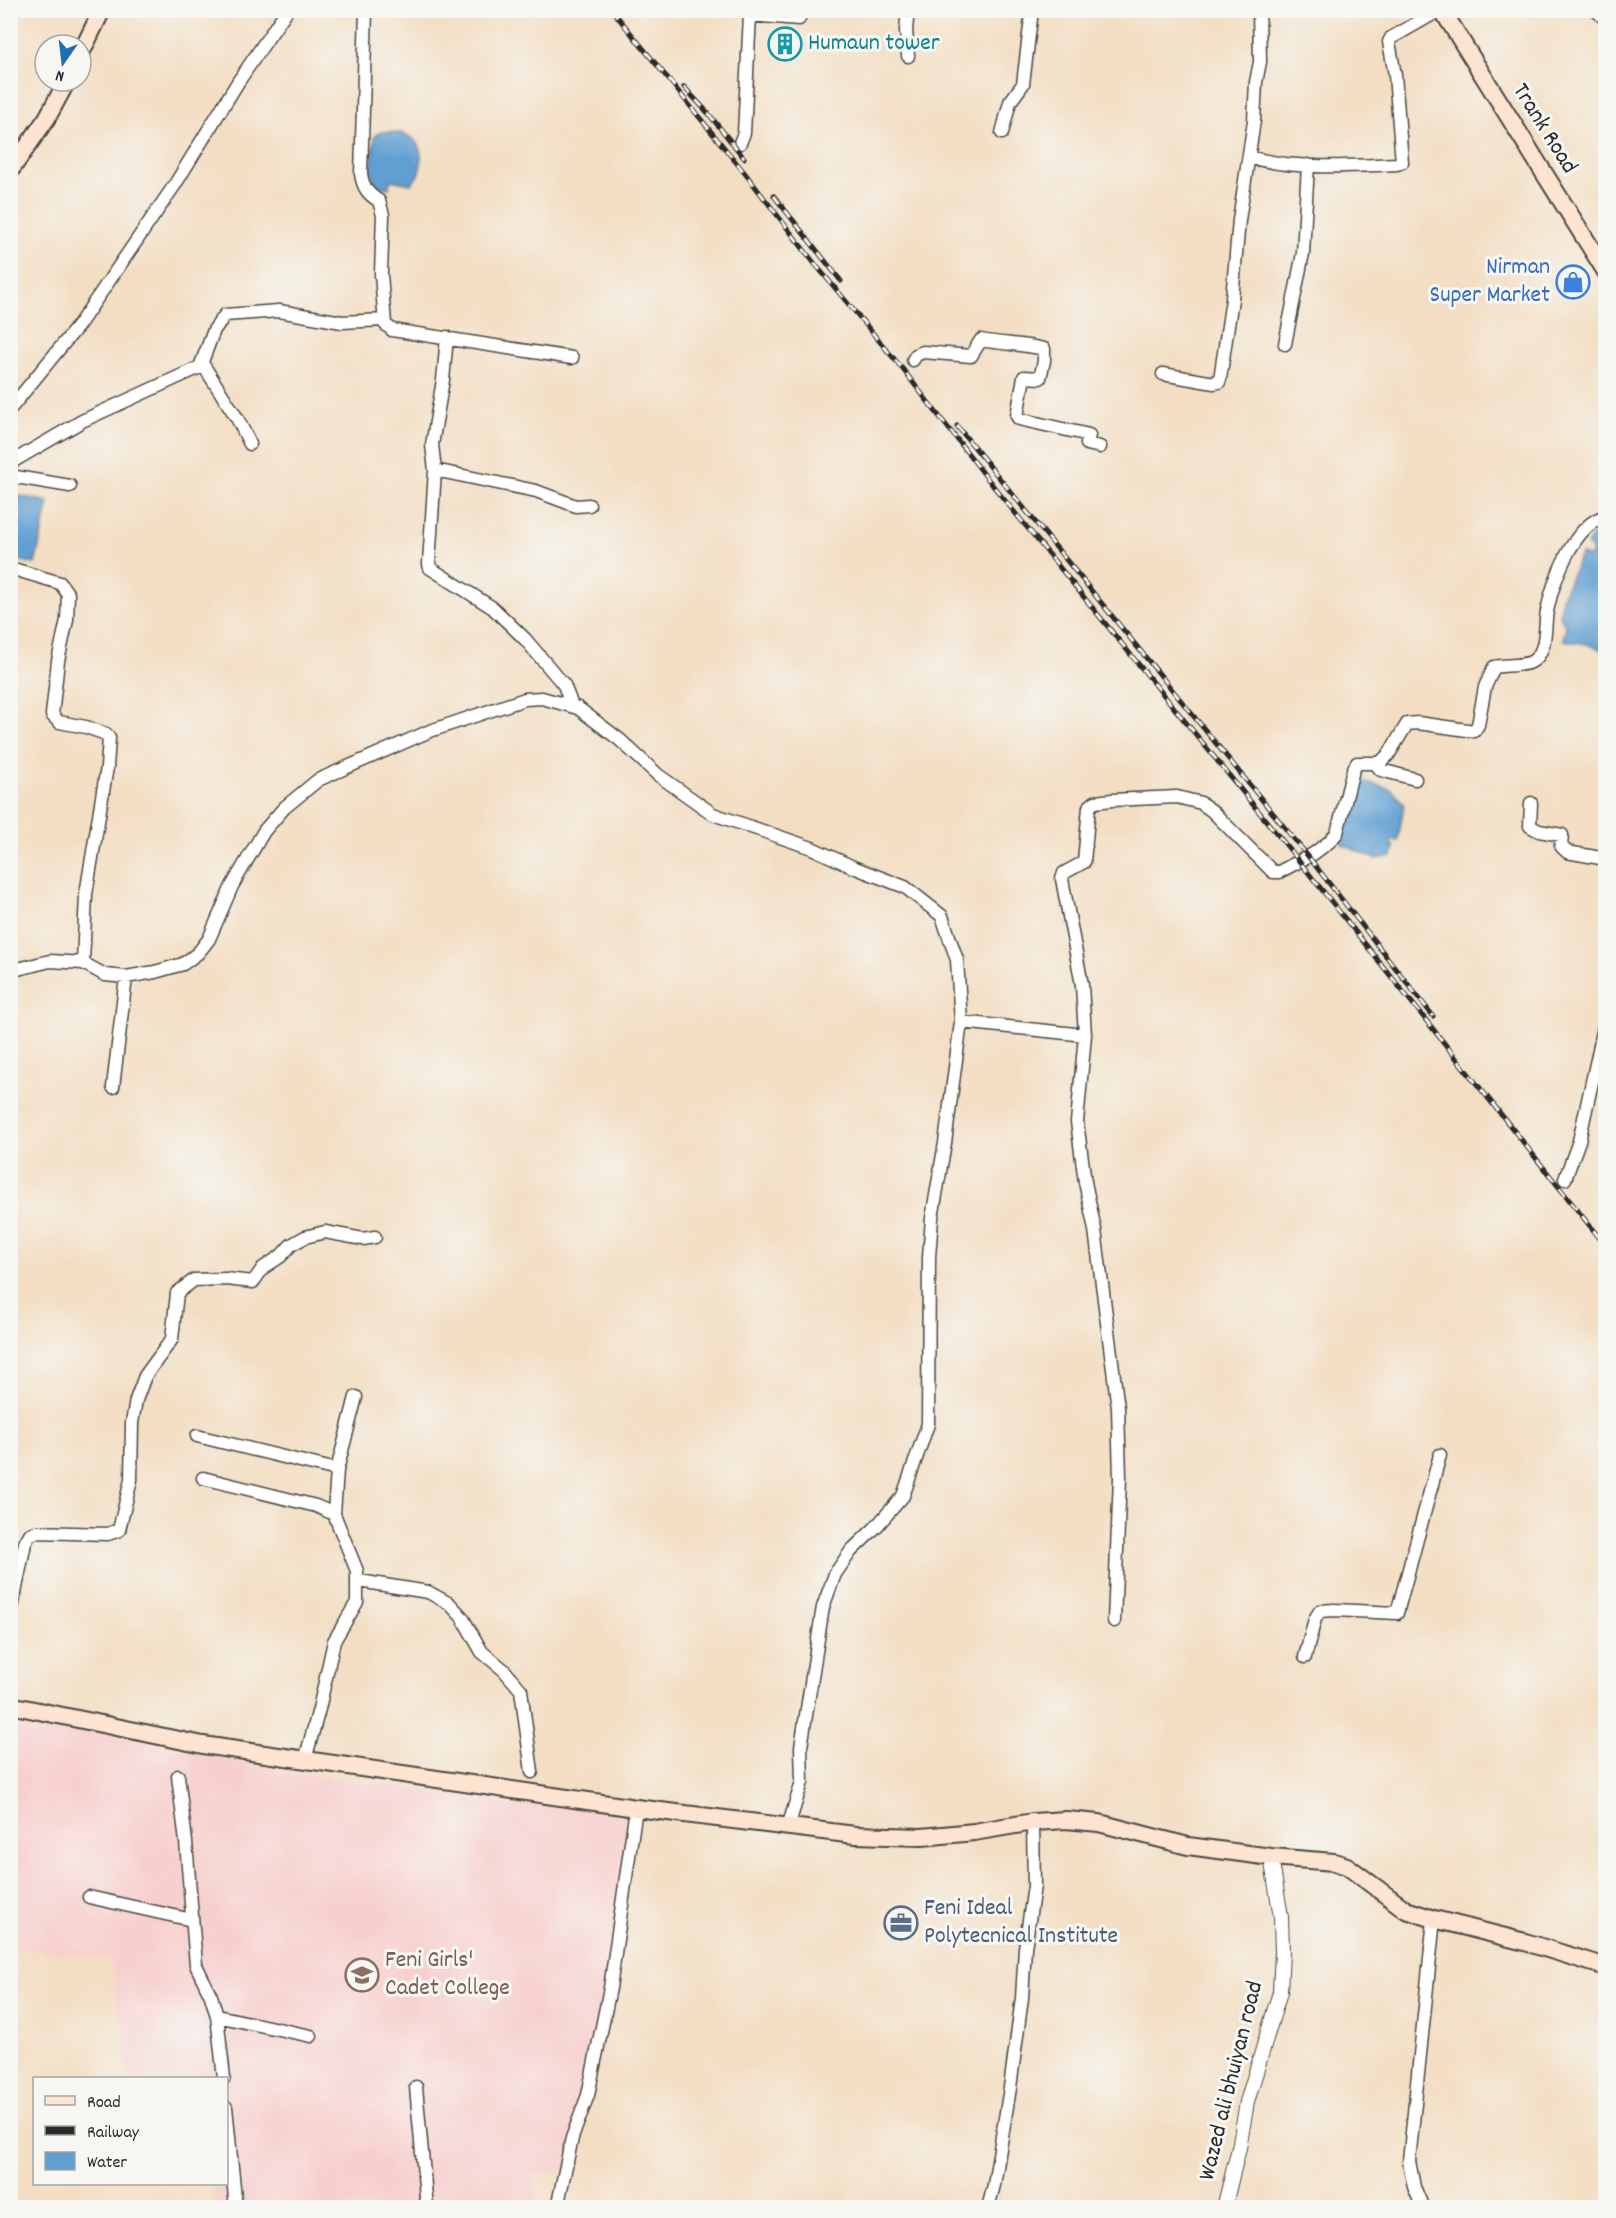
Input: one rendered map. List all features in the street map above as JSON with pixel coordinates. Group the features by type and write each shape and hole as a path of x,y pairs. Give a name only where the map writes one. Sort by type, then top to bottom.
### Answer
{"main road":[{"path":"81,33 92,10"},
{"path":"91,33 102,10"},
{"name":"Trank Road","path":"1441,10 1605,272"},
{"path":"10,153 49,93"},
{"path":"10,171 47,118 61,93"},
{"path":"10,1705 203,1745 636,1808 855,1835 922,1837 974,1832 1033,1822 1066,1820 1099,1823 1188,1846 1271,1857 1334,1862 1347,1866 1407,1910 1526,1942 1605,1967"}],"street":[{"path":"10,409 84,317 174,186 238,82 287,10"},
{"path":"366,10 361,174 363,186 379,201 383,215 381,274 385,324 392,330 572,358"},
{"path":"740,143 744,133 750,15 800,19 799,10"},
{"path":"908,10 906,30 909,56"},
{"path":"1002,133 1010,102 1023,84 1032,10"},
{"path":"1163,374 1219,382 1232,299 1239,220 1260,62 1259,10"},
{"path":"1249,157 1271,163 1308,165 1402,162 1395,75 1389,42 1391,38 1441,10"},
{"path":"1596,10 1605,20"},
{"path":"1285,344 1303,253 1308,165"},
{"path":"10,463 82,421 200,367 214,330 225,315 279,312 342,322 384,320"},
{"path":"447,337 443,380 432,445 435,470 430,568 493,608 525,639 564,686 572,706"},
{"path":"913,360 923,352 971,356 981,340 1000,344 1022,344 1044,349 1040,378 1024,377 1017,416 1019,419 1089,435 1087,444 1100,447"},
{"path":"202,363 237,418 250,444"},
{"path":"435,470 536,491 576,506 589,505"},
{"path":"10,476 70,486"},
{"path":"1114,1621 1120,1478 1118,1408 1095,1230 1085,1182 1077,1122 1085,1035 1082,985 1062,879 1064,873 1084,862 1087,854 1089,807 1095,802 1112,800 1178,797 1201,803 1212,811 1266,867 1273,872 1279,872 1329,842 1337,832 1353,770 1357,763 1380,763 1389,754 1407,723 1474,731 1478,725 1485,687 1494,667 1527,663 1537,657 1543,646 1548,610 1566,558 1575,540 1585,528 1605,516"},
{"path":"10,568 60,583 65,588 68,594 67,620 58,661 52,715 59,722 86,727 106,734 108,738 107,767 86,894 83,963"},
{"path":"10,971 50,961 83,963 105,975 126,977 183,964 198,953 209,939 232,886 264,831 284,808 318,780 430,731 525,699 542,698 578,708 620,740 658,775 712,814 812,848 905,887 942,916 957,960 961,1022 930,1247 928,1424 903,1496 876,1528 851,1551 835,1574 823,1607 801,1747 802,1782 788,1827"},
{"path":"1375,763 1381,770 1390,774 1415,779"},
{"path":"1531,803 1530,826 1539,831 1562,835 1561,846 1567,852 1605,859"},
{"path":"113,1088 126,977"},
{"path":"1564,1179 1579,1141 1605,1018"},
{"path":"961,1022 1085,1035"},
{"path":"10,1618 26,1538 30,1534 36,1532 108,1534 119,1530 131,1480 132,1423 136,1400 145,1377 172,1339 177,1293 194,1280 226,1279 253,1282 263,1268 281,1256 291,1245 305,1237 326,1232 363,1239 375,1237"},
{"path":"305,1760 334,1641 357,1602 359,1581 352,1554 334,1514 337,1470 356,1397"},
{"path":"197,1436 337,1470"},
{"path":"1305,1657 1315,1619 1320,1611 1397,1613 1440,1455"},
{"path":"203,1478 316,1506 334,1514"},
{"path":"359,1581 428,1592 450,1604 462,1617 482,1652 504,1670 521,1690 532,1772"},
{"path":"178,1776 196,1965 218,2016 224,2077"},
{"path":"557,2208 572,2138 588,2096 610,1988 636,1808"},
{"path":"988,2208 1010,2088 1022,1998 1025,1948 1034,1886 1033,1822"},
{"name":"Wazed ali bhuiyan road","path":"1224,2208 1239,2148 1247,2102 1280,1992 1281,1917 1271,1857"},
{"path":"89,1897 192,1920"},
{"path":"1423,2208 1414,2187 1409,2161 1434,1919"},
{"path":"218,2016 311,2036"},
{"path":"416,2087 427,2208"},
{"path":"228,2127 236,2208"}],"shaded area":[{"name":"Feni Girls' Cadet College","path":"11,1714 296,1773 504,1802 631,1814 608,1991 569,2172 534,2175 538,2207 216,2207 213,2185 228,2185 228,2077 127,2077 111,1959 11,1948"}],"water":[{"path":"381,132 404,134 419,146 420,169 411,184 390,180 389,188 380,187 375,183 371,170 372,155 375,135"},
{"path":"15,495 49,502 35,564 11,558 11,511"},
{"path":"1606,527 1605,651 1587,644 1563,640 1566,627 1560,615 1562,597 1581,554 1589,558 1593,549 1587,545 1594,532"},
{"path":"1356,779 1391,789 1404,804 1398,841 1391,840 1394,847 1392,856 1376,859 1343,845 1338,838"}],"railway":[{"path":"612,10 744,172 815,264 901,367 994,487 1299,861 1606,1246"},
{"path":"684,87 744,158"},
{"path":"774,196 841,281"},
{"path":"957,426 1307,855 1433,1016"}],"place":[{"name":"Humaun tower","path":"785,44"},
{"name":"Nirman Super Market","path":"1573,282"},
{"name":"Feni Ideal Polytecnical Institute","path":"901,1923"},
{"name":"Feni Girls' Cadet College","path":"362,1975"}]}
